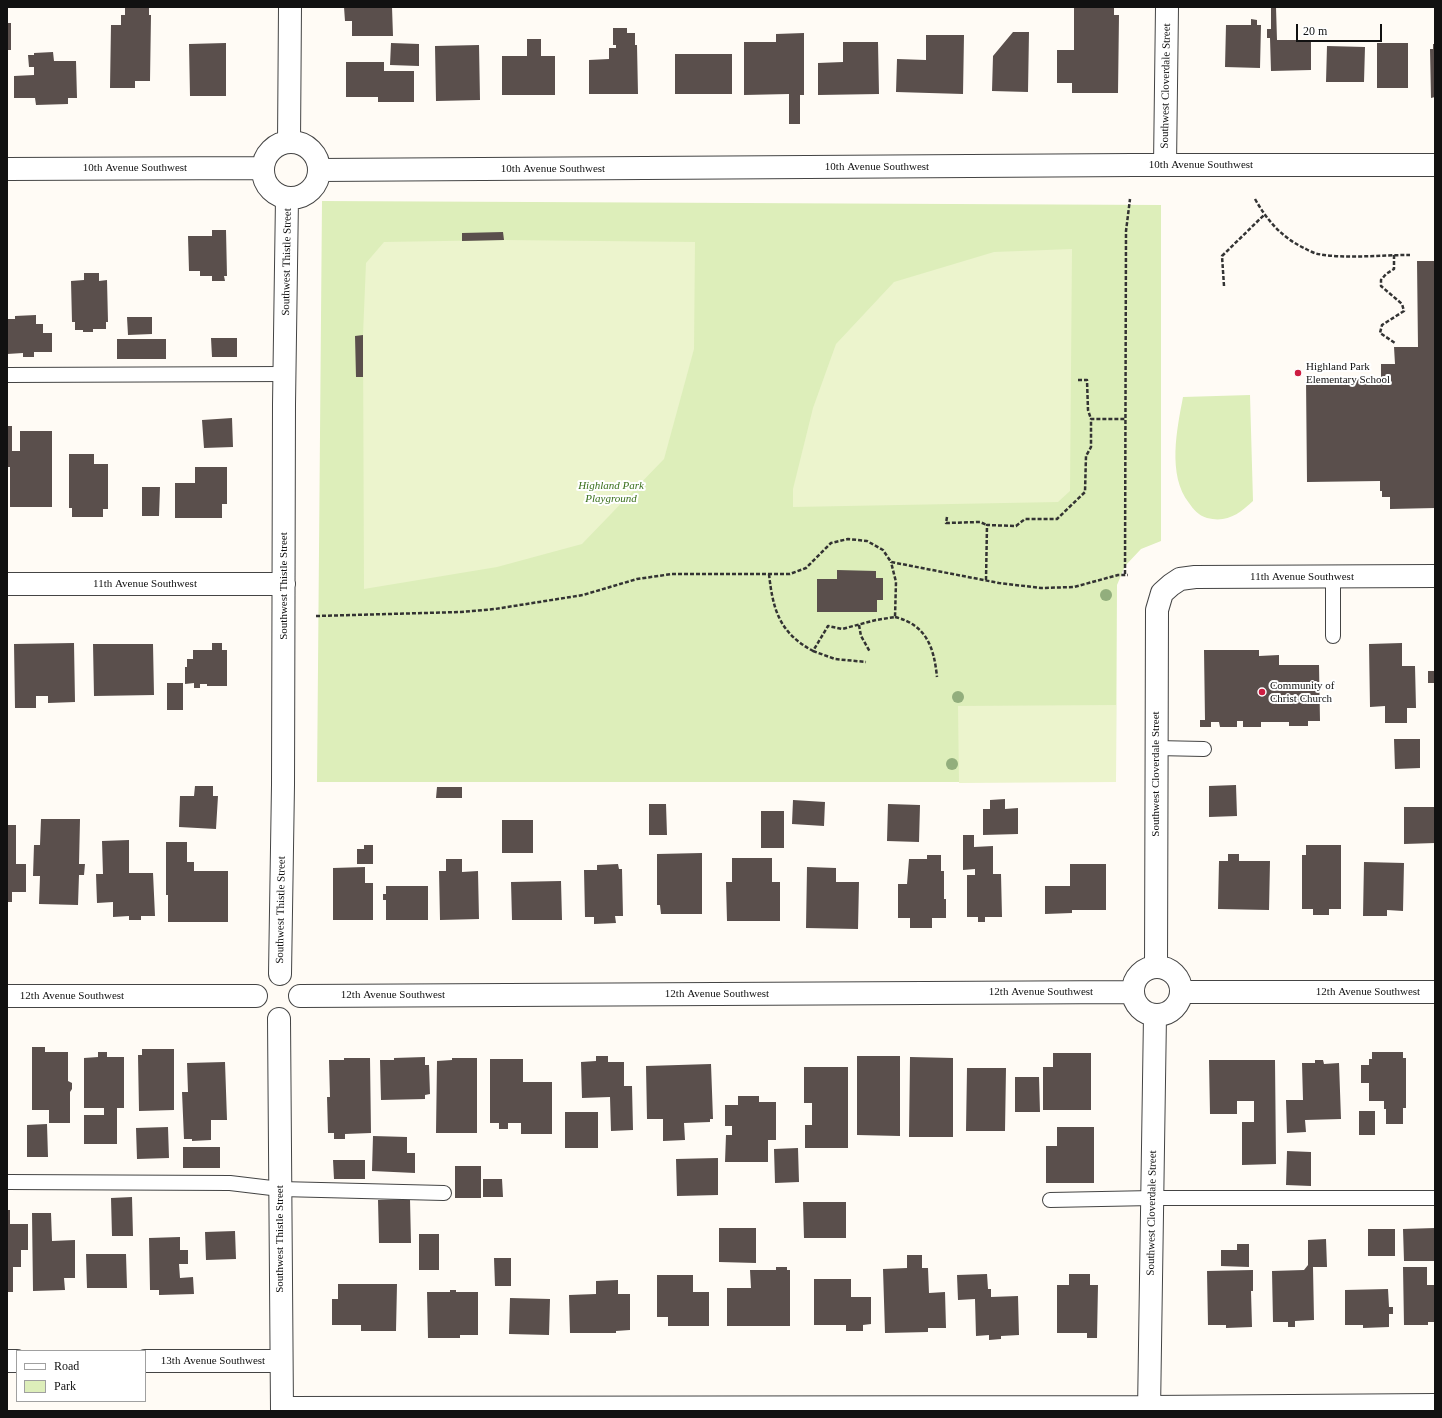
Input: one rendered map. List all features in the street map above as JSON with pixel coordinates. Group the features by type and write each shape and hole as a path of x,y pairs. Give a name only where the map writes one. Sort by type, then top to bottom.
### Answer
{"street":[{"path":"289,142 290,7"},
{"name":"Southwest Cloverdale Street","path":"1165,165 1167,7"},
{"path":"289,142 297,142 310,150 318,162 319,170 316,183 306,193 294,198 280,196 273,192 265,180 263,168 265,159 272,149 277,145 289,142"},
{"name":"10th Avenue Southwest","path":"319,170 1165,165 1435,165"},
{"name":"10th Avenue Southwest","path":"7,169 263,168"},
{"name":"Southwest Thistle Street","path":"280,974 283,778 287,198"},
{"name":"11th Avenue Southwest","path":"1171,585 1180,579 1195,577 1435,576"},
{"name":"11th Avenue Southwest","path":"7,584 284,584"},
{"name":"Southwest Cloverdale Street","path":"1156,967 1157,610 1162,593 1171,585"},
{"path":"1156,967 1168,969 1174,973 1179,980 1181,992 1178,1004 1172,1010 1165,1014 1155,1015 1148,1014 1141,1010 1136,1004 1133,992 1135,981 1139,975 1145,970 1156,967"},
{"path":"280,974 289,977 294,982 299,988 300,996 299,1004 296,1010 290,1016 283,1019 268,1017 262,1012 258,1006 256,996 258,986 263,980 269,976 280,974"},
{"name":"12th Avenue Southwest","path":"300,996 1133,992"},
{"name":"12th Avenue Southwest","path":"1181,992 1435,992"},
{"name":"12th Avenue Southwest","path":"7,996 256,996"},
{"name":"Southwest Cloverdale Street","path":"1149,1409 1155,1015"},
{"name":"Southwest Thistle Street","path":"279,1019 282,1410"},
{"name":"13th Avenue Southwest","path":"146,1361 281,1361"},
{"path":"282,1410 1149,1409 1435,1405"}],"lane":[{"path":"7,375 285,374"},
{"path":"1333,577 1333,636"},
{"path":"1156,748 1204,749"},
{"path":"7,1182 230,1182 280,1189 444,1193"},
{"path":"1050,1200 1153,1198 1435,1198"}],"path":[{"path":"1255,199 1264,215 1279,232 1295,244 1316,253 1342,256 1410,255"},
{"path":"891,562 986,580 1041,588 1074,587 1118,575 1126,575 1126,231 1130,200"},
{"path":"1224,286 1222,256 1264,215"},
{"path":"1394,255 1394,269 1380,280 1381,286 1402,304 1404,311 1382,325 1380,333 1395,343"},
{"path":"947,517 946,523 980,522 986,525 1016,526 1025,519 1058,519 1085,492 1086,456 1091,448 1092,419 1088,410 1087,380 1078,380"},
{"path":"1092,419 1126,419"},
{"path":"986,525 986,580"},
{"path":"316,616 461,612 495,609 583,595 637,579 672,574 790,574 806,568 831,543 848,539 867,541 884,550 891,562 896,582 895,617"},
{"path":"769,574 777,614 786,630 802,645 835,660 866,662"},
{"path":"814,651 828,626 842,629 876,620 895,617 904,619 918,628 929,641 935,657 937,677"},
{"path":"859,625 861,636 870,652"}],"green space":[{"name":"Highland Park Playground","path":"322,201 1161,205 1161,541 1141,549 1125,566 1117,585 1116,782 317,782"},
{"path":"504,240 695,242 694,349 664,459 582,544 497,567 364,589 363,335 366,263 384,242"},
{"path":"1072,249 1070,491 1058,502 793,507 793,489 813,408 836,344 894,282 994,252"},
{"path":"1250,395 1253,501 1243,510 1227,518 1214,519 1204,517 1191,506 1182,492 1178,479 1176,466 1176,437 1183,397"},
{"path":"1116,705 1116,782 959,783 958,706"}],"building":[{"path":"125,7 149,7 149,15 151,15 150,81 135,81 135,88 110,88 111,25 121,25 121,15 125,15"},
{"path":"344,7 392,7 393,36 352,36 352,21 345,21"},
{"path":"1074,7 1114,7 1114,15 1119,15 1118,93 1072,93 1072,83 1057,83 1057,50 1074,50"},
{"path":"1271,7 1276,7 1277,40 1311,40 1311,70 1271,71 1270,38 1267,38 1267,29 1271,29"},
{"path":"1251,19 1257,20 1257,25 1261,25 1260,68 1225,67 1226,25 1251,25"},
{"path":"7,23 11,23 11,50 7,50"},
{"path":"613,28 627,28 627,33 635,33 635,45 637,45 638,94 589,94 589,60 609,59 609,48 616,48 616,45 613,45"},
{"path":"1013,32 1029,32 1028,92 992,91 993,56"},
{"path":"804,33 804,95 800,95 800,124 789,124 789,94 744,95 744,42 776,42 776,34"},
{"path":"926,35 964,35 963,94 896,92 897,59 926,60"},
{"path":"527,39 541,39 541,56 555,56 555,95 502,95 502,56 527,56"},
{"path":"843,42 878,42 879,94 818,95 818,63 843,62"},
{"path":"226,43 226,96 190,96 189,44"},
{"path":"391,43 419,44 419,66 390,65"},
{"path":"1377,43 1408,43 1408,88 1377,88"},
{"path":"1433,44 1435,44 1435,97 1431,98 1430,49 1433,49"},
{"path":"479,45 480,100 436,101 435,46"},
{"path":"1327,46 1365,47 1364,82 1326,82"},
{"path":"53,52 54,61 76,61 77,98 68,98 68,104 36,105 35,98 14,98 14,76 34,75 34,67 29,67 28,55 34,55 34,53"},
{"path":"675,54 732,54 732,94 675,94"},
{"path":"346,62 384,62 384,71 414,71 414,102 378,102 378,97 346,97"},
{"path":"212,230 226,230 227,276 224,276 225,281 212,281 212,276 200,276 200,271 189,271 188,236 212,236"},
{"path":"503,232 504,240 462,241 462,233"},
{"path":"1417,261 1435,261 1435,508 1390,509 1390,497 1382,497 1382,491 1380,491 1380,481 1307,482 1306,379 1381,378 1381,364 1395,364 1394,347 1418,347"},
{"path":"84,273 99,273 99,281 107,280 108,322 106,322 106,329 93,329 93,332 75,330 75,322 72,322 71,281 84,280"},
{"path":"36,315 36,324 43,324 43,333 52,333 52,352 34,352 34,357 23,357 23,353 7,354 7,319 15,319 15,316"},
{"path":"127,317 152,317 152,334 128,335"},
{"path":"363,335 363,377 356,377 355,336"},
{"path":"211,338 237,338 237,357 212,357"},
{"path":"117,339 166,339 166,359 117,359"},
{"path":"232,418 233,447 204,448 202,420"},
{"path":"7,426 12,426 12,451 20,451 20,431 52,431 52,507 10,507 10,467 7,467"},
{"path":"69,454 94,454 94,464 108,464 108,509 103,509 103,517 72,517 72,508 69,508"},
{"path":"195,467 227,467 227,504 222,504 222,518 175,518 175,483 195,483"},
{"path":"142,487 160,487 159,516 142,516"},
{"path":"837,570 876,571 876,578 883,578 883,600 877,600 877,612 817,612 817,579 837,579"},
{"path":"74,643 75,702 48,703 48,696 36,696 36,708 15,708 14,644"},
{"path":"212,643 222,643 222,650 227,650 227,686 207,686 207,684 200,684 200,688 194,688 194,683 185,684 185,667 187,667 187,659 193,659 193,650 212,650"},
{"path":"1402,643 1402,666 1415,666 1416,708 1407,708 1407,723 1385,723 1385,706 1370,707 1369,644"},
{"path":"93,644 153,644 154,695 94,696"},
{"name":"Community of Christ Church","path":"1204,650 1259,650 1259,656 1279,655 1279,665 1319,665 1320,721 1308,721 1308,726 1289,726 1289,722 1261,722 1261,727 1243,727 1243,721 1237,721 1237,727 1220,727 1219,722 1211,722 1211,727 1200,727 1200,720 1205,720"},
{"path":"1428,671 1435,671 1435,683 1428,683"},
{"path":"167,683 183,683 183,710 167,710"},
{"path":"1394,739 1420,739 1420,768 1395,769"},
{"path":"1236,785 1237,816 1209,817 1209,786"},
{"path":"195,786 213,786 213,796 218,796 216,829 179,827 180,796 194,796"},
{"path":"437,787 462,787 462,798 436,798"},
{"path":"1005,799 1005,809 1018,808 1018,834 983,835 983,809 990,809 990,800"},
{"path":"793,800 825,802 824,826 792,824"},
{"path":"649,804 666,804 667,835 649,835"},
{"path":"888,804 920,805 919,842 887,841"},
{"path":"1404,807 1435,807 1435,843 1404,844"},
{"path":"761,811 784,811 784,848 761,848"},
{"path":"41,819 80,819 79,864 85,864 84,875 79,875 78,905 39,904 40,876 33,876 34,845 40,845"},
{"path":"502,820 533,820 533,853 502,853"},
{"path":"7,825 16,825 16,864 26,864 26,892 12,892 12,902 7,902"},
{"path":"963,835 974,835 974,847 993,846 993,874 1001,874 1002,917 985,917 985,922 978,922 978,917 967,917 967,875 975,875 975,869 963,870"},
{"path":"129,840 129,873 153,873 155,916 141,916 141,920 129,920 129,916 113,917 113,902 97,903 96,874 103,874 102,841"},
{"path":"166,842 187,842 187,862 194,862 194,871 228,871 228,922 168,922 168,895 166,895"},
{"path":"364,845 373,845 373,864 357,864 357,849 364,849"},
{"path":"1306,845 1341,845 1341,909 1329,909 1329,915 1313,915 1313,909 1302,909 1302,855 1306,855"},
{"path":"702,853 702,914 661,914 660,905 657,905 657,854"},
{"path":"1228,854 1239,854 1239,861 1270,861 1269,910 1218,909 1219,861 1228,861"},
{"path":"927,855 941,855 941,871 944,871 946,918 932,918 932,928 910,928 910,918 898,918 898,884 907,884 909,859 927,859"},
{"path":"732,858 772,858 772,882 780,882 780,921 727,921 726,882 732,882"},
{"path":"446,859 462,859 462,872 478,871 479,919 440,920 439,871 446,871"},
{"path":"1364,862 1404,863 1403,911 1387,910 1387,916 1363,916"},
{"path":"618,864 619,869 622,869 623,916 615,916 616,923 594,924 594,917 585,917 584,870 597,870 597,865"},
{"path":"1070,864 1106,864 1106,910 1072,910 1072,913 1045,914 1045,886 1070,886"},
{"path":"365,867 365,883 373,883 373,920 333,920 333,868"},
{"path":"807,867 836,868 836,882 859,882 858,929 806,928"},
{"path":"561,881 562,920 512,920 511,882"},
{"path":"386,886 428,886 428,920 386,920 386,900 383,900 383,894 386,894"},
{"path":"32,1047 45,1047 45,1052 68,1052 68,1081 72,1083 72,1089 70,1092 70,1123 49,1123 49,1110 32,1110"},
{"path":"142,1049 174,1049 174,1110 139,1111 138,1055 142,1055"},
{"path":"98,1052 107,1052 107,1057 124,1057 124,1108 117,1108 117,1144 84,1144 84,1115 104,1115 104,1108 84,1108 84,1058 98,1057"},
{"path":"1372,1052 1403,1052 1403,1058 1406,1058 1406,1108 1403,1108 1403,1124 1386,1124 1386,1109 1384,1109 1384,1101 1369,1101 1369,1083 1361,1083 1361,1065 1369,1065 1369,1059 1372,1059"},
{"path":"1053,1053 1091,1053 1091,1110 1043,1110 1043,1067 1053,1067"},
{"path":"596,1056 608,1056 608,1062 624,1062 624,1086 632,1086 633,1130 611,1131 610,1097 582,1098 581,1062 596,1061"},
{"path":"857,1056 900,1056 900,1136 857,1135"},
{"path":"425,1057 425,1065 429,1065 430,1094 425,1095 425,1099 381,1100 380,1060"},
{"path":"910,1057 953,1058 953,1137 909,1137"},
{"path":"344,1058 370,1058 371,1133 345,1134 345,1139 334,1139 334,1133 328,1133 327,1097 330,1097 329,1060 344,1060"},
{"path":"452,1058 477,1058 477,1133 436,1133 437,1061 452,1060"},
{"path":"490,1059 523,1059 523,1082 552,1082 552,1134 521,1134 521,1123 508,1123 508,1129 499,1129 499,1123 490,1123"},
{"path":"1209,1060 1275,1060 1276,1164 1242,1165 1242,1122 1254,1122 1254,1101 1237,1101 1237,1114 1210,1114"},
{"path":"1315,1060 1323,1060 1324,1064 1339,1063 1341,1119 1305,1120 1306,1132 1287,1133 1286,1100 1303,1100 1302,1063 1315,1063"},
{"path":"225,1062 227,1120 211,1120 211,1140 192,1141 192,1139 184,1139 182,1092 188,1092 187,1063"},
{"path":"711,1064 713,1119 710,1119 710,1122 684,1123 685,1140 663,1141 663,1119 647,1119 646,1066"},
{"path":"804,1067 848,1067 848,1148 805,1148 805,1125 812,1125 812,1103 804,1103"},
{"path":"967,1068 1006,1068 1005,1131 966,1131"},
{"path":"1015,1077 1039,1077 1040,1112 1015,1112"},
{"path":"738,1096 759,1096 759,1102 776,1102 776,1140 768,1140 768,1162 725,1162 726,1135 732,1135 732,1126 725,1126 725,1105 738,1105"},
{"path":"1359,1111 1375,1111 1375,1135 1359,1135"},
{"path":"565,1112 598,1112 598,1148 565,1148"},
{"path":"47,1124 48,1157 27,1157 27,1125"},
{"path":"168,1127 169,1158 137,1159 136,1128"},
{"path":"1057,1127 1094,1127 1094,1183 1046,1183 1046,1146 1057,1146"},
{"path":"373,1136 407,1137 407,1153 415,1153 415,1173 372,1171"},
{"path":"183,1147 220,1147 220,1168 183,1168"},
{"path":"798,1148 799,1182 775,1183 774,1149"},
{"path":"1287,1151 1311,1152 1311,1186 1286,1185"},
{"path":"718,1158 718,1195 677,1196 676,1159"},
{"path":"333,1160 365,1160 365,1179 334,1179"},
{"path":"455,1166 481,1166 481,1198 455,1198"},
{"path":"483,1179 502,1179 503,1197 483,1197"},
{"path":"132,1197 133,1236 112,1236 111,1198"},
{"path":"410,1199 411,1243 379,1243 378,1200"},
{"path":"803,1202 846,1202 846,1238 804,1238"},
{"path":"7,1210 10,1210 10,1224 28,1224 28,1250 21,1250 21,1267 13,1267 13,1292 7,1292"},
{"path":"32,1213 51,1213 52,1241 75,1240 75,1278 64,1278 65,1290 33,1291"},
{"path":"719,1228 756,1228 756,1263 719,1262"},
{"path":"1435,1228 1435,1261 1404,1261 1403,1229"},
{"path":"1368,1229 1395,1229 1395,1256 1368,1256"},
{"path":"235,1231 236,1259 206,1260 205,1232"},
{"path":"419,1234 439,1234 439,1270 419,1270"},
{"path":"180,1237 180,1250 188,1250 188,1264 179,1264 180,1278 193,1277 194,1294 159,1295 159,1290 150,1290 149,1238"},
{"path":"1326,1239 1327,1267 1313,1267 1314,1320 1295,1321 1295,1327 1288,1327 1288,1322 1273,1322 1272,1271 1304,1270 1308,1265 1308,1240"},
{"path":"1237,1244 1249,1244 1249,1267 1221,1266 1221,1250 1237,1250"},
{"path":"86,1254 126,1254 127,1288 87,1288"},
{"path":"907,1255 922,1255 922,1268 928,1268 929,1293 945,1292 946,1328 928,1328 928,1332 885,1333 883,1269 907,1268"},
{"path":"494,1258 511,1258 511,1286 495,1286"},
{"path":"776,1267 787,1267 787,1270 790,1270 790,1326 727,1326 727,1288 751,1288 750,1270 776,1270"},
{"path":"1403,1267 1427,1267 1427,1285 1435,1285 1435,1322 1428,1322 1428,1325 1404,1325"},
{"path":"1253,1270 1253,1291 1251,1291 1252,1327 1226,1328 1226,1325 1208,1325 1207,1271"},
{"path":"987,1274 988,1289 991,1289 991,1297 1018,1296 1019,1335 1001,1336 1001,1339 989,1340 989,1335 976,1336 975,1299 958,1300 957,1275"},
{"path":"1069,1274 1090,1274 1090,1285 1098,1285 1097,1338 1087,1338 1087,1333 1057,1333 1057,1285 1069,1285"},
{"path":"657,1275 693,1275 693,1292 709,1292 709,1326 668,1326 668,1317 657,1317"},
{"path":"814,1279 851,1279 851,1297 871,1297 871,1324 863,1325 863,1331 846,1331 846,1325 814,1325"},
{"path":"618,1280 618,1294 630,1294 630,1330 616,1331 616,1333 570,1333 569,1295 596,1294 596,1281"},
{"path":"338,1284 397,1284 396,1331 361,1331 361,1325 332,1325 332,1299 338,1299"},
{"path":"1388,1289 1389,1307 1393,1307 1393,1314 1389,1314 1389,1327 1363,1328 1363,1325 1345,1325 1345,1290"},
{"path":"450,1290 456,1290 456,1292 478,1292 478,1335 460,1335 460,1338 428,1338 427,1292 450,1292"},
{"path":"510,1298 550,1299 549,1335 509,1334"}],"place":[{"name":"Highland Park Elementary School","path":"1298,373"},
{"name":"Community of Christ Church","path":"1262,692"}]}
